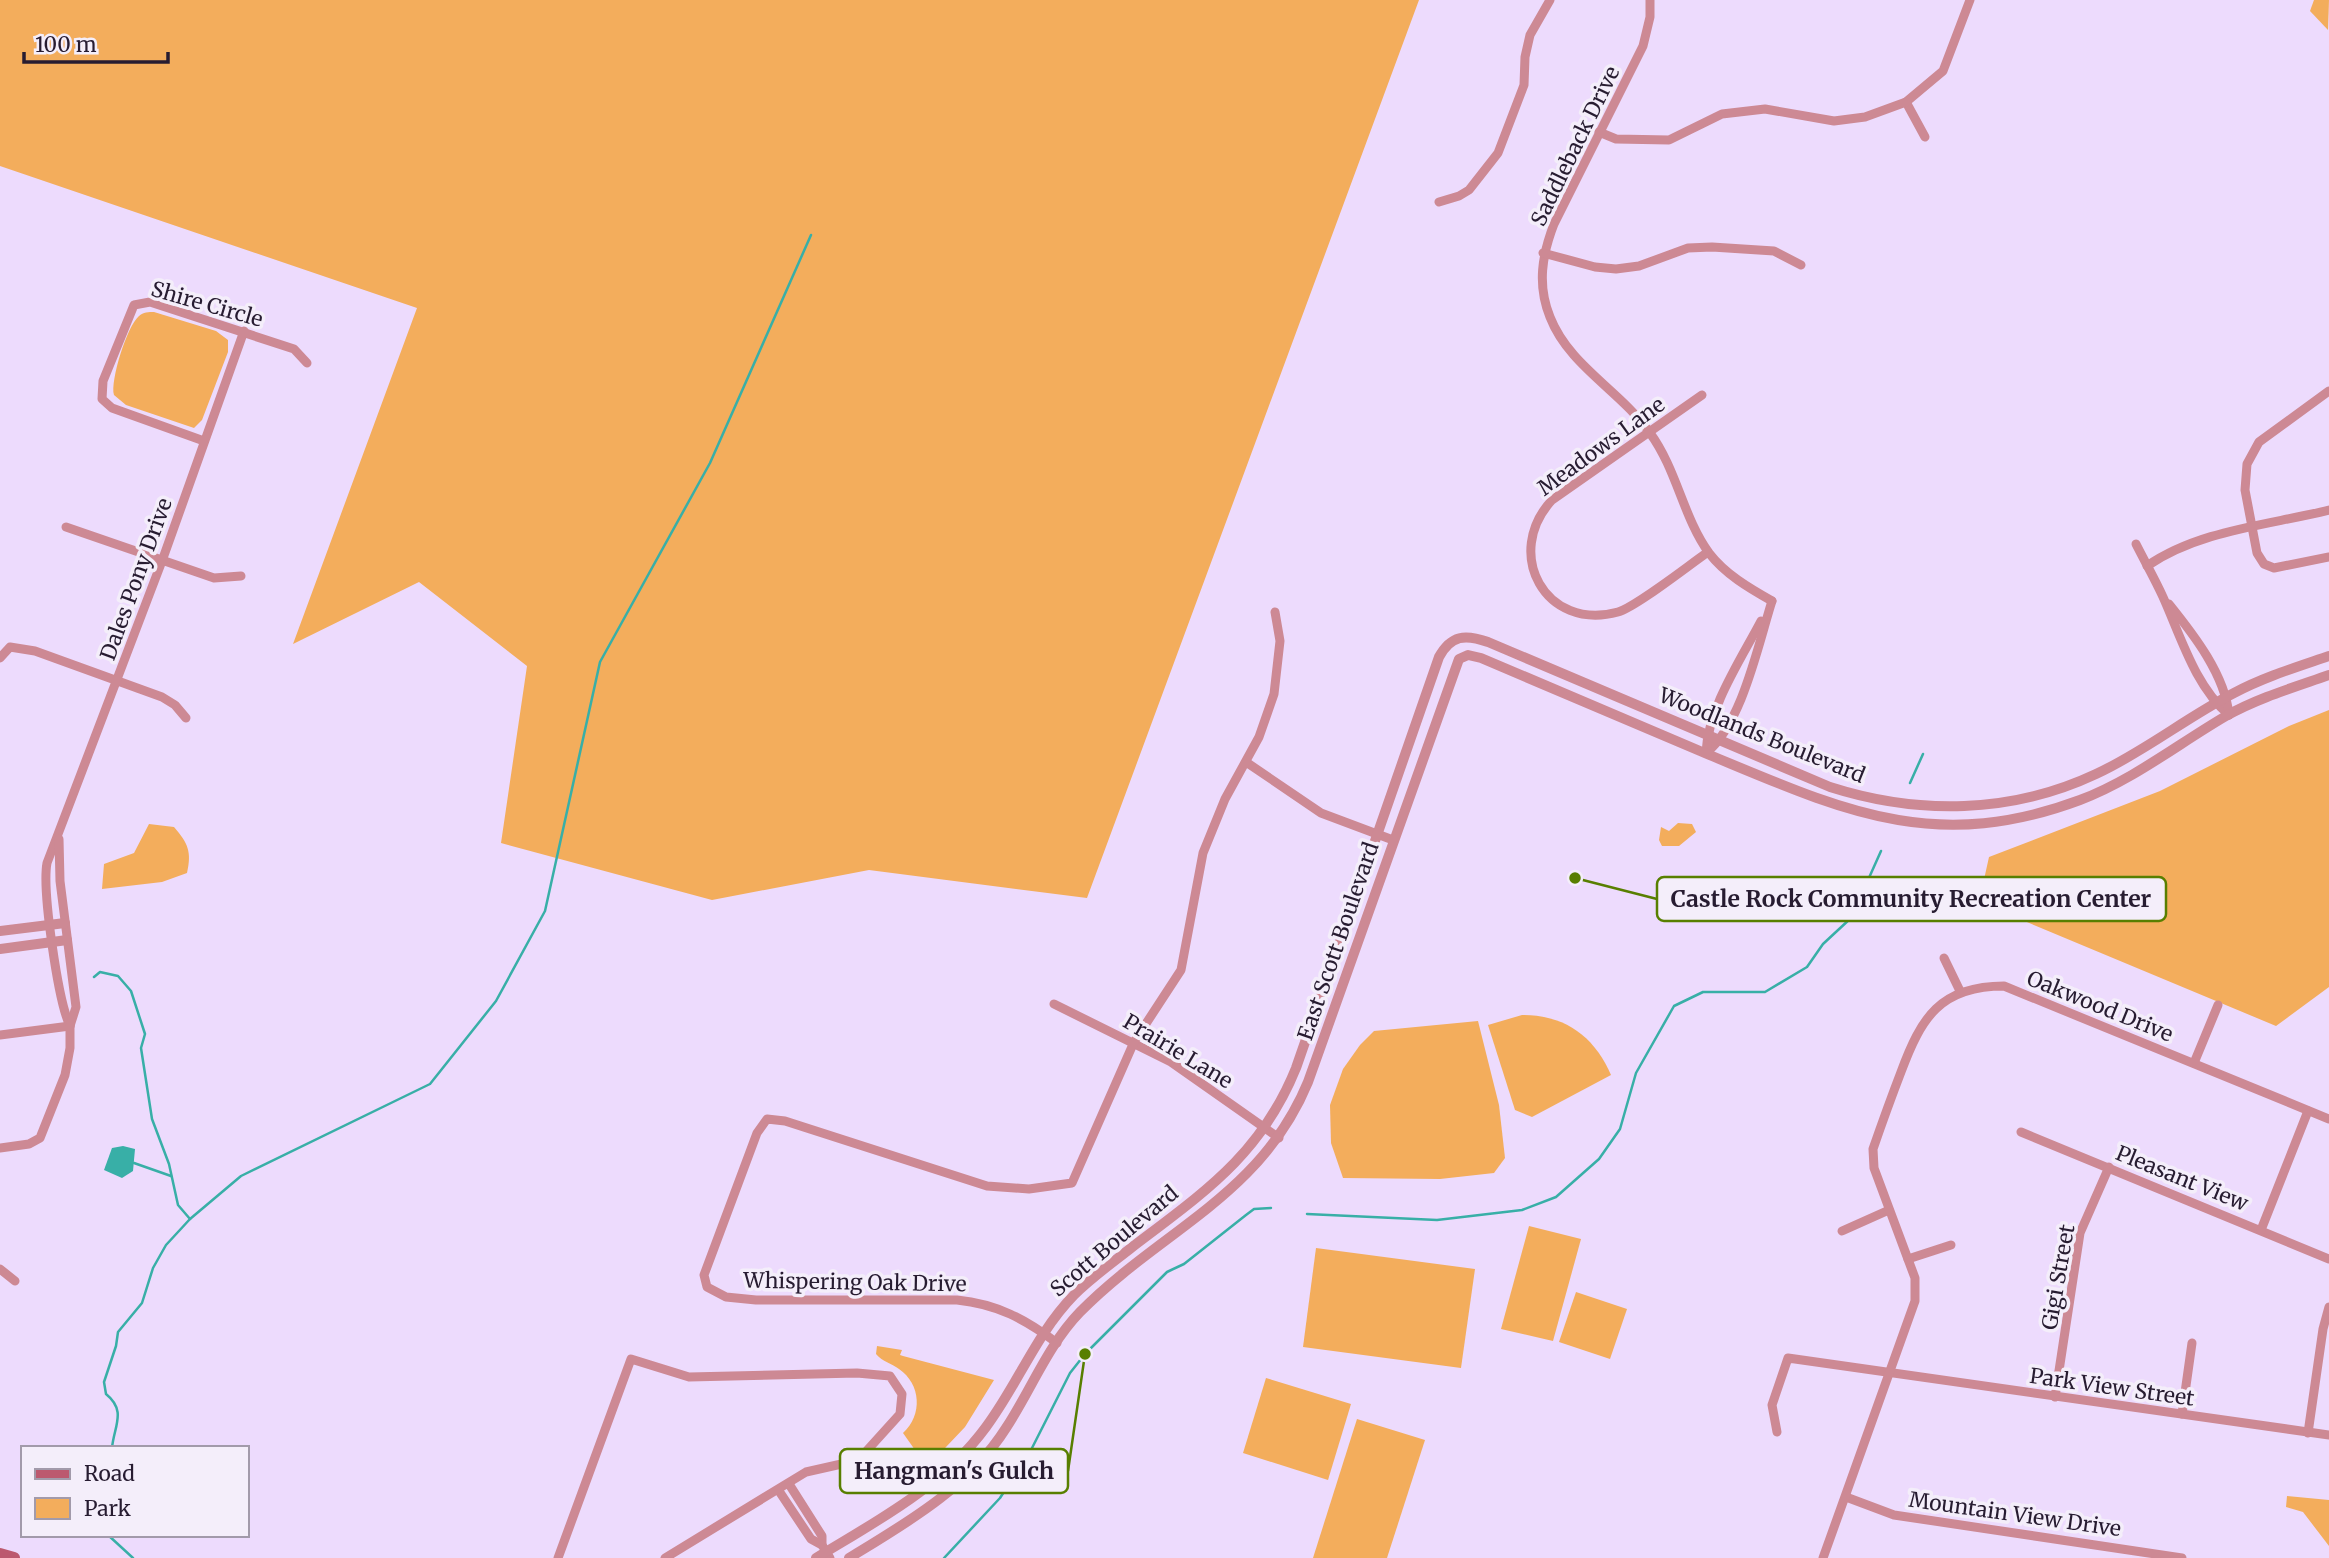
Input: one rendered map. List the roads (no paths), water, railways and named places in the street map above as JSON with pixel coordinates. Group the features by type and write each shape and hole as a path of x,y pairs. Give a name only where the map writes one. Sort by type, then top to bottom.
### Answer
{"main road":[{"path":"0,1554 14,1558"}],"street":[{"path":"1440,202 1469,190 1498,153 1524,85 1524,57 1530,35 1550,0"},
{"name":"Saddleback Drive","path":"1650,0 1650,17 1643,46 1599,132 1543,253 1543,288 1549,316 1564,345 1622,399 1650,432 1669,463 1708,552 1737,580 1772,601"},
{"path":"1599,132 1616,139 1669,140 1722,114 1765,108 1834,121 1865,117 1906,102 1943,71 1970,0"},
{"path":"1906,102 1925,137"},
{"path":"1543,253 1595,267 1616,269 1639,266 1688,248 1712,247 1774,251 1801,265"},
{"name":"Shire Circle","path":"204,441 112,408 101,395 103,382 131,309 139,302 150,302 294,349 307,363"},
{"name":"Dales Pony Drive","path":"70,1026 63,1008 50,925 46,869 118,681 244,331"},
{"path":"2329,391 2259,442 2247,464 2245,490 2257,554 2268,567 2329,557"},
{"name":"Meadows Lane","path":"1702,395 1552,500 1540,513 1530,537 1530,562 1541,589 1558,605 1578,614 1598,615 1621,612 1708,552"},
{"path":"2147,566 2179,546 2329,510"},
{"path":"65,527 214,578 240,576"},
{"path":"2136,544 2164,599 2181,643 2215,703 2229,715"},
{"path":"2164,599 2195,639 2227,696 2229,715"},
{"path":"1706,753 1707,735 1733,674 1772,601"},
{"path":"1706,753 1721,741 1746,681 1772,601"},
{"name":"Whispering Oak Drive","path":"1057,1343 1012,1313 988,1304 957,1300 755,1300 726,1297 707,1287 704,1275 757,1133 767,1119 785,1121 987,1186 1046,1188 1072,1183 1134,1042 1181,970 1203,853 1225,799 1259,737 1274,694 1279,641 1275,612"},
{"name":"Woodlands Boulevard","path":"1455,639 1467,636 1488,642 1812,780 1868,798 1931,807 1973,806 2035,796 2096,775 2227,696 2259,681 2329,656"},
{"name":"East Scott Boulevard","path":"1265,1128 1296,1068 1439,657 1455,639"},
{"path":"0,658 6,648 18,646 170,701 186,718"},
{"name":"Woodlands Boulevard","path":"1463,656 1481,658 1849,811 1894,821 1964,824 2037,813 2098,792 2229,715 2329,675"},
{"name":"East Scott Boulevard","path":"1205,1212 1250,1173 1279,1138 1308,1082 1453,668 1463,656"},
{"path":"1246,762 1314,809 1393,839"},
{"name":"Dales Pony Drive","path":"0,1148 35,1142 43,1134 67,1067 70,1026 76,1007 59,873 60,837"},
{"path":"0,931 65,923"},
{"path":"0,949 67,940"},
{"path":"1944,958 1960,991"},
{"name":"Oakwood Drive","path":"1823,1558 1915,1301 1914,1278 1874,1168 1873,1149 1916,1032 1933,1009 1960,991 1983,986 2004,986 2329,1119"},
{"name":"Prairie Lane","path":"1054,1004 1171,1062 1279,1138"},
{"path":"2194,1063 2218,1005"},
{"path":"0,1035 70,1026"},
{"path":"2260,1230 2308,1111"},
{"name":"Scott Boulevard","path":"816,1558 919,1495 949,1470 987,1426 1043,1333 1077,1292 1222,1176 1265,1128"},
{"name":"Pleasant View","path":"2021,1132 2329,1259"},
{"name":"Gigi Street","path":"2056,1397 2080,1234 2109,1167"},
{"path":"1842,1231 1889,1210"},
{"name":"Scott Boulevard","path":"849,1558 915,1517 965,1478 1006,1428 1075,1318 1105,1289 1205,1212"},
{"path":"1908,1259 1951,1245"},
{"path":"0,1269 15,1281"},
{"path":"2308,1433 2322,1329 2329,1307"},
{"path":"2182,1414 2192,1343"},
{"name":"Park View Street","path":"1777,1432 1772,1405 1788,1358 2329,1436"},
{"path":"558,1558 631,1359 688,1377 857,1373 890,1376 902,1394 900,1414 884,1435 862,1455 846,1463 806,1472 779,1491 665,1558"},
{"path":"789,1484 822,1536 826,1552"},
{"path":"779,1491 811,1539 826,1552"},
{"name":"Mountain View Drive","path":"1846,1497 1894,1515 2182,1558"}],"waterway":[{"path":"190,1219 241,1176 430,1084 496,1001 545,911 600,662 710,463 811,235"},
{"path":"1910,783 1923,754"},
{"path":"1307,1214 1437,1220 1522,1210 1556,1197 1599,1159 1620,1129 1636,1073 1674,1006 1703,992 1765,992 1807,967 1823,944 1851,918 1881,851"},
{"path":"94,977 100,972 118,976 131,991 145,1034 141,1048 152,1119 169,1164 178,1205 190,1219 166,1245 153,1268 142,1303 118,1332 104,1382 106,1394 118,1413 112,1446"},
{"path":"134,1163 171,1176"},
{"path":"944,1558 1000,1498 1031,1450 1070,1373 1085,1354 1167,1272 1184,1264 1254,1209 1271,1208"},
{"path":"110,1537 133,1558"}],"place":[{"name":"Castle Rock Community Recreation Center","path":"1575,878"},
{"name":"Hangman's Gulch","path":"1085,1354"}]}
